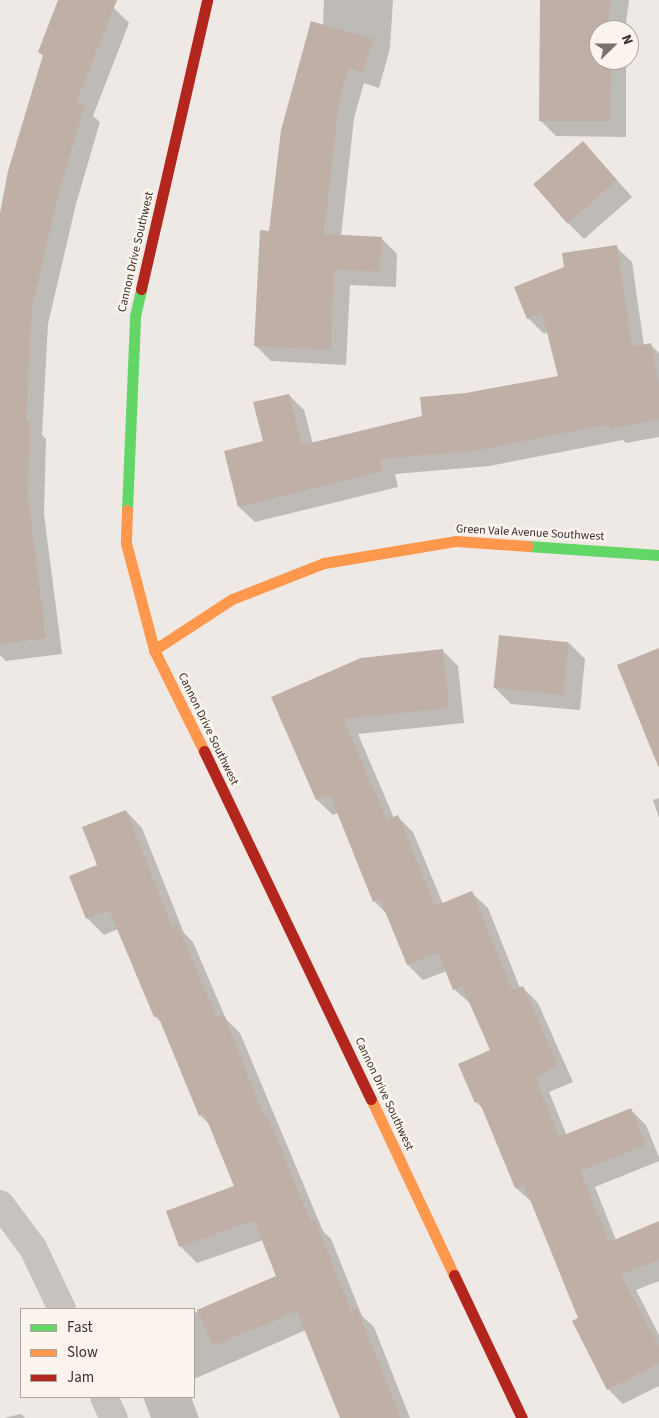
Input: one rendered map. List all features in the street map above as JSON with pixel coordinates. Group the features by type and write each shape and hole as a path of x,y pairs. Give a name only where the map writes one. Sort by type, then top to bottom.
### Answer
{"street":[{"name":"Cannon Drive Southwest","path":"207,0 135,316 126,543 154,650 260,865 522,1418"},
{"name":"Green Vale Avenue Southwest","path":"154,650 232,599 324,563 456,541 659,555"},
{"path":"0,1204 33,1248 62,1308"},
{"path":"104,1398 114,1418"}],"building":[{"path":"58,0 117,0 76,103 85,105 60,188 32,307 26,422 30,422 28,497 46,638 0,644 0,213 8,171 43,55 38,52"},
{"path":"540,0 611,0 608,20 589,20 589,70 611,70 610,121 539,121"},
{"path":"311,21 373,39 363,73 348,68 339,101 324,234 382,237 380,272 334,269 331,350 254,346 260,230 269,231 281,130"},
{"path":"583,141 617,180 567,224 533,184"},
{"path":"617,245 632,347 651,343 659,386 659,419 610,429 609,424 473,451 380,459 383,471 238,507 224,451 263,441 253,402 289,394 302,445 422,416 420,397 466,393 558,376 542,313 527,319 514,287 564,267 562,253"},
{"path":"499,635 569,642 563,695 493,688"},
{"path":"659,648 659,766 658,766 617,665"},
{"path":"443,649 449,708 343,719 387,820 398,815 435,906 472,891 512,990 523,986 558,1066 535,1077 559,1137 631,1108 646,1145 580,1171 609,1242 659,1221 659,1260 621,1275 659,1347 659,1363 607,1390 572,1321 578,1318 524,1185 515,1188 479,1101 475,1103 458,1064 490,1050 462,986 453,990 438,953 407,965 380,899 373,902 330,795 316,800 271,697 361,658"},
{"path":"126,810 172,926 177,924 217,1018 224,1015 264,1116 267,1115 311,1222 315,1220 351,1311 357,1309 401,1418 340,1418 297,1311 213,1346 197,1310 276,1276 254,1220 179,1247 166,1211 234,1186 204,1113 199,1116 158,1016 154,1017 109,910 86,919 69,876 97,865 82,827"}],"traffic: fast":[{"path":"127,510 135,316 141,289"},
{"path":"528,546 659,555"}],"traffic: slow":[{"path":"127,510 126,543 154,650 204,751"},
{"path":"154,650 232,599 324,563 456,541 528,546"},
{"path":"371,1099 454,1275"}],"traffic: jam":[{"path":"141,289 207,0"},
{"path":"204,751 371,1099"},
{"path":"454,1275 522,1418"}]}
